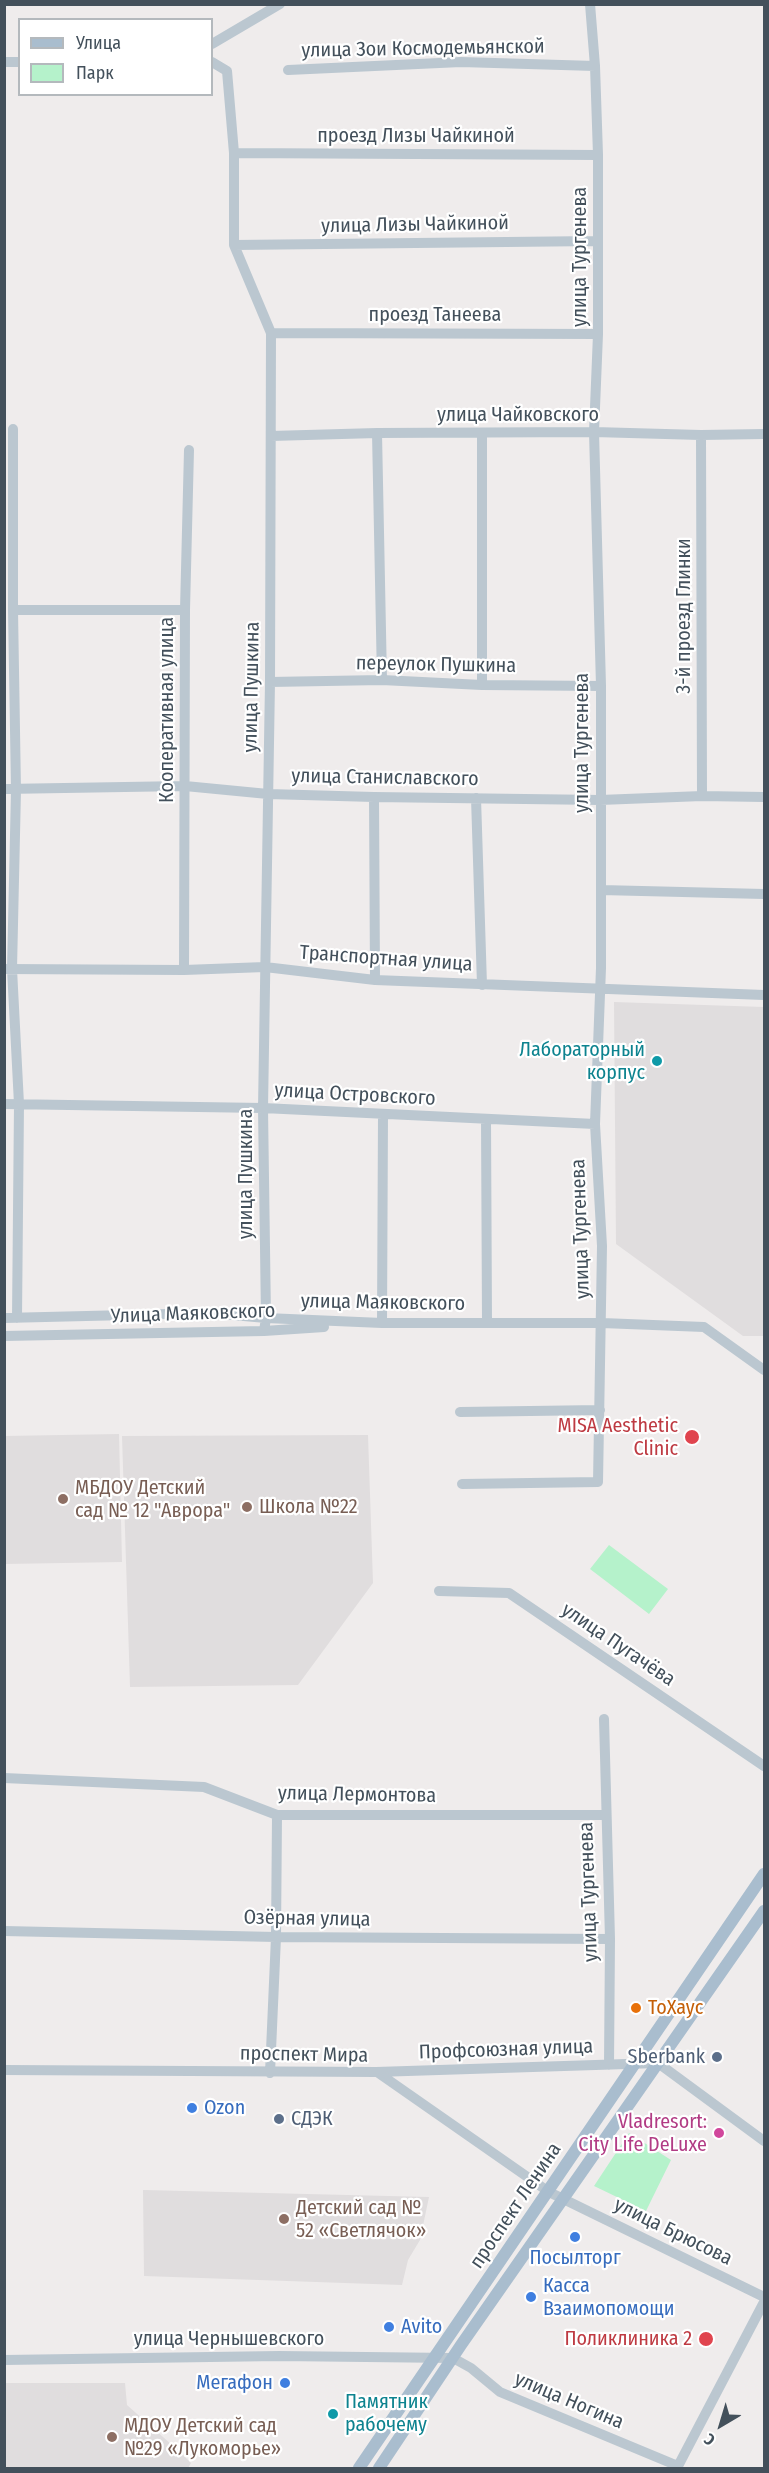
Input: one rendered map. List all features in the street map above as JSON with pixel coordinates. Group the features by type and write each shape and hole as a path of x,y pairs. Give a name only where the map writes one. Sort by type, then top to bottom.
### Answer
{"main road":[{"name":"проспект Ленина","path":"359,2469 765,1874"},
{"name":"проспект Ленина","path":"379,2469 453,2358 765,1911"}],"street":[{"path":"213,43 280,4"},
{"name":"улица Тургенева","path":"462,1484 598,1482 602,1246 595,1124 600,989 601,686 594,432 598,334 598,155 590,4"},
{"name":"улица Зои Космодемьянской","path":"288,70 462,62 595,66"},
{"name":"улица Пушкина","path":"213,63 227,71 234,153 234,245 271,333 270,682 263,1108 266,1318 264,1331"},
{"name":"проезд Лизы Чайкиной","path":"234,153 598,155"},
{"name":"улица Лизы Чайкиной","path":"234,245 597,241"},
{"name":"проезд Танеева","path":"271,333 598,334"},
{"path":"14,429 8,969 19,1104 17,1318"},
{"name":"улица Чайковского","path":"271,436 594,432 765,434"},
{"path":"377,433 382,680"},
{"path":"482,434 482,685"},
{"name":"3-й проезд Глинки","path":"701,435 702,796"},
{"name":"Кооперативная улица","path":"184,970 185,610 189,450"},
{"path":"13,610 185,610"},
{"name":"переулок Пушкина","path":"270,682 382,680 482,685 601,686"},
{"name":"улица Станиславского","path":"10,789 185,786 268,794 374,797 600,800 702,796 765,797"},
{"path":"374,797 375,980"},
{"path":"476,798 482,985"},
{"path":"601,890 765,894"},
{"name":"Транспортная улица","path":"8,969 184,970 265,967 375,980 765,995"},
{"name":"улица Островского","path":"4,1104 263,1108 595,1124"},
{"path":"382,1323 383,1115"},
{"path":"486,1119 487,1323"},
{"name":"улица Маяковского","path":"4,1318 210,1313 382,1323 602,1323 704,1327 765,1370"},
{"name":"Улица Маяковского","path":"4,1336 264,1331 382,1323"},
{"path":"460,1412 600,1410"},
{"name":"улица Пугачёва","path":"439,1591 509,1593 765,1766"},
{"name":"улица Тургенева","path":"604,1719 610,1940 609,2065"},
{"name":"улица Лермонтова","path":"4,1778 204,1786 277,1815 605,1815"},
{"path":"270,2073 276,1937 277,1815"},
{"name":"Озёрная улица","path":"4,1931 276,1937 610,1940"},
{"path":"658,2063 765,2141"},
{"name":"Профсоюзная улица","path":"376,2072 658,2063"},
{"name":"проспект Мира","path":"4,2070 376,2072 549,2192 565,2199"},
{"name":"улица Брюсова","path":"565,2199 765,2297"},
{"path":"678,2467 765,2302"},
{"name":"улица Чернышевского","path":"4,2360 279,2356 453,2358"},
{"name":"улица Ногина","path":"453,2358 471,2368 501,2392 678,2467"}],"shaded area":[{"path":"614,1002 764,1007 764,1336 743,1336 616,1244"},
{"name":"МБДОУ Детский сад № 12 \"Аврора\"","path":"119,1434 122,1562 5,1564 5,1436"},
{"name":"Школа №22","path":"368,1435 373,1583 298,1685 130,1687 122,1436"},
{"name":"Детский сад № 52 «Светлячок»","path":"143,2190 429,2197 420,2240 408,2260 402,2285 144,2276"},
{"path":"4,2383 125,2383 127,2405 191,2463 188,2468 5,2468"}],"green space":[{"path":"609,1545 668,1589 649,1614 590,1569"},
{"path":"629,2133 671,2160 646,2211 594,2186"}],"place":[{"name":"Лабораторный корпус","path":"657,1061"},
{"name":"MISA Aesthetic Clinic","path":"692,1437"},
{"name":"МБДОУ Детский сад № 12 \"Аврора\"","path":"63,1499"},
{"name":"Школа №22","path":"247,1507"},
{"name":"ТоХаус","path":"636,2008"},
{"name":"Sberbank","path":"717,2057"},
{"name":"Ozon","path":"192,2108"},
{"name":"СДЭК","path":"279,2119"},
{"name":"Vladresort: City Life DeLuxe","path":"719,2133"},
{"name":"Детский сад № 52 «Светлячок»","path":"284,2219"},
{"name":"Посылторг","path":"575,2237"},
{"name":"Касса Взаимопомощи","path":"531,2297"},
{"name":"Avito","path":"389,2327"},
{"name":"Поликлиника 2","path":"706,2339"},
{"name":"Мегафон","path":"285,2383"},
{"name":"Памятник рабочему","path":"333,2414"},
{"name":"МДОУ Детский сад №29 «Лукоморье»","path":"112,2437"}]}
